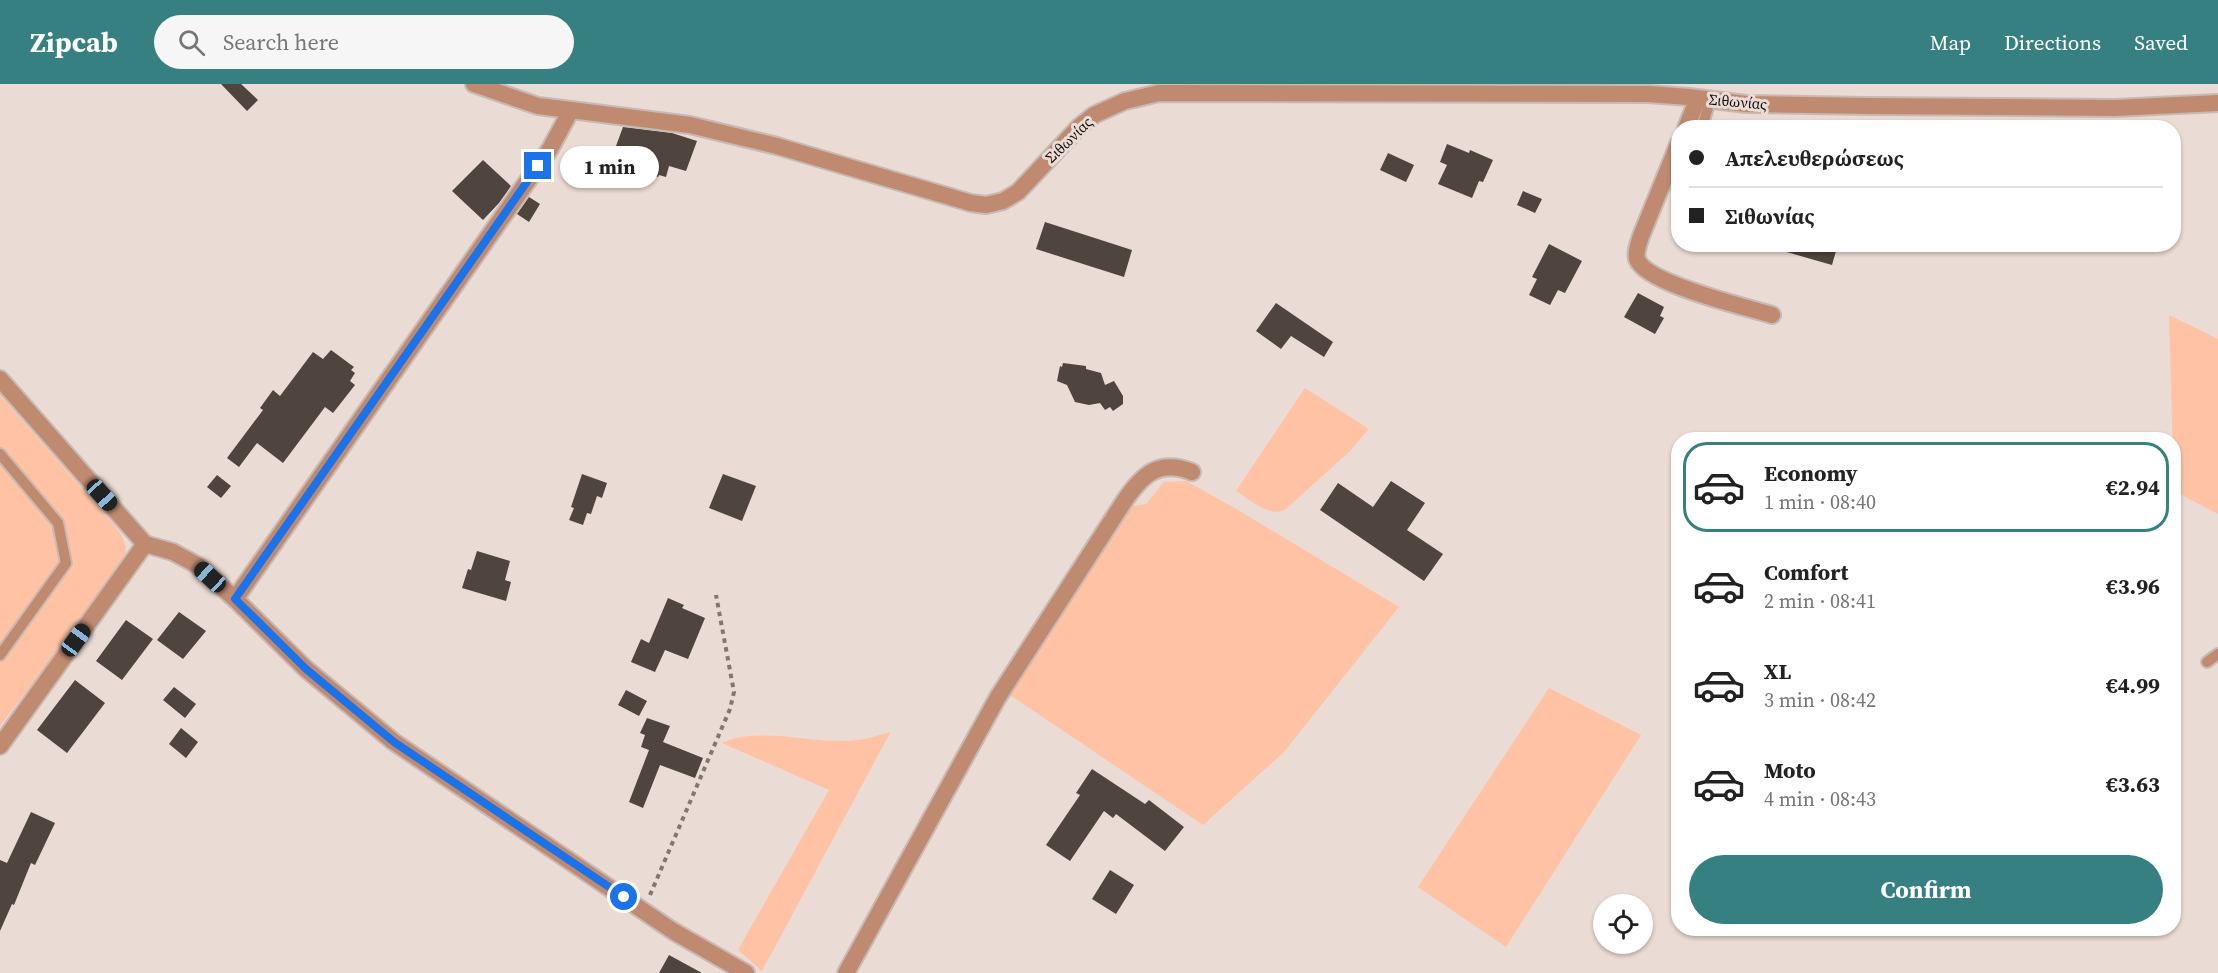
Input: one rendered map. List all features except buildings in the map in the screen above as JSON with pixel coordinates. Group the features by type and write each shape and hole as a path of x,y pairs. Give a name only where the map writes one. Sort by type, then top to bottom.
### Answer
{"street":[{"name":"Σιθωνίας","path":"474,84 538,106 690,125 777,146 971,203 986,205 1003,201 1018,192 1079,127 1094,115 1125,101 1159,93 1648,94 1792,105 2115,108 2218,103"},
{"path":"1693,120 1720,84"},
{"path":"235,599 550,149 571,110"},
{"path":"1671,162 1641,236 1637,252 1639,262 1652,274 1669,283 1772,315"},
{"path":"0,379 145,544 173,552 197,565 306,669 394,742 673,931 746,973"},
{"path":"846,973 998,697 1125,500 1138,482 1157,469 1172,467 1192,472"},
{"path":"0,746 145,544"}],"lane":[{"path":"1704,120 1709,100"},
{"path":"0,454 58,523 66,563 0,655"},
{"path":"2207,662 2218,654"}],"path":[{"path":"643,910 730,709 734,692 716,595"}],"shaded area":[{"path":"2169,315 2218,339 2218,514 2181,495 2181,432 2172,432"},
{"path":"1305,388 1369,429 1350,451 1286,509 1274,512 1236,491"},
{"path":"0,395 115,526 124,540 126,549 123,565 0,726"},
{"path":"1186,481 1399,607 1284,752 1203,825 1007,693 1126,507 1146,504 1164,482"},
{"path":"1549,688 1641,735 1506,947 1418,887"},
{"path":"890,732 762,971 738,950 829,790 722,743 754,736 841,741 862,739"}],"route":[{"path":"538,166 235,599 306,669 394,742 624,897"}]}
